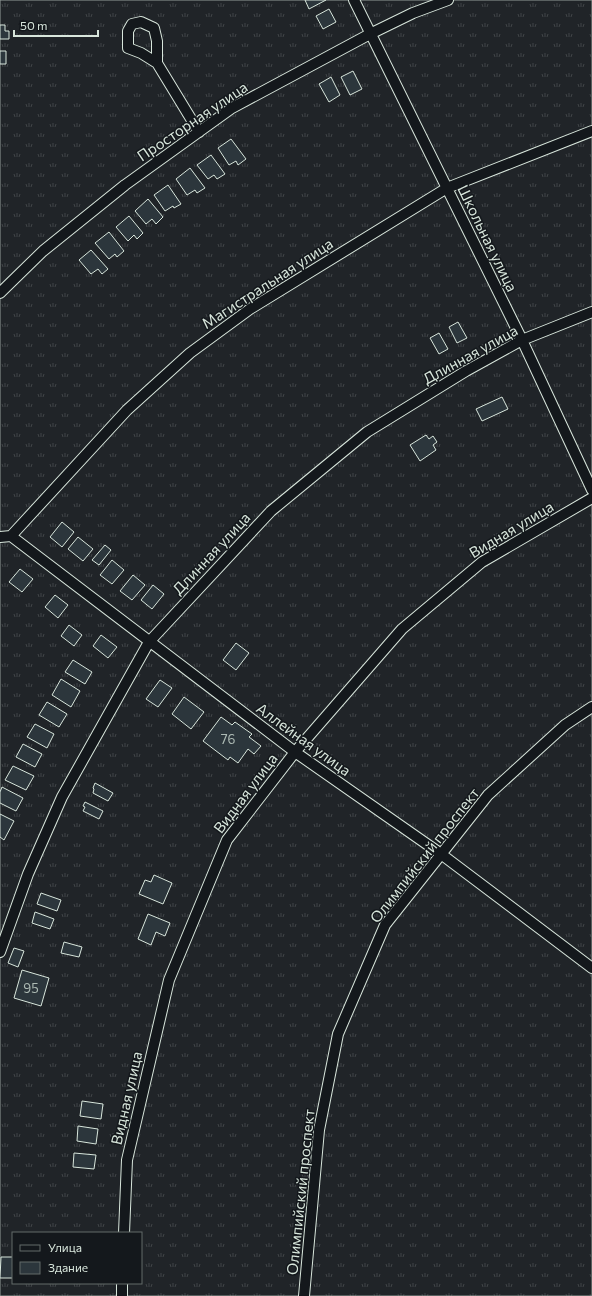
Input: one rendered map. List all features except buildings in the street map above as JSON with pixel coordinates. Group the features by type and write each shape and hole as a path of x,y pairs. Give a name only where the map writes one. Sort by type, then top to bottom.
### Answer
{"street":[{"name":"Школьная улица","path":"354,0 522,340 592,490"},
{"name":"Просторная улица","path":"0,294 43,251 125,185 232,108 370,34 413,13 448,0"},
{"path":"157,63 199,132"},
{"name":"Магистральная улица","path":"11,536 127,410 190,354 250,309 446,188 592,131"},
{"name":"Длинная улица","path":"0,952 28,874 62,797 149,642 271,511 367,432 466,371 522,340 592,312"},
{"name":"Видная улица","path":"124,1232 127,1160 169,980 227,840 295,752 402,629 482,562 592,498"},
{"path":"0,537 11,536"},
{"name":"Аллейная улица","path":"11,536 295,752 441,854 592,968"},
{"name":"Олимпийский проспект","path":"304,1296 319,1130 338,1034 385,925 488,795 565,725 592,707"},
{"path":"122,1284 122,1296"}],"green space":[{"path":"0,0 592,0 592,1296 0,1296"}]}
